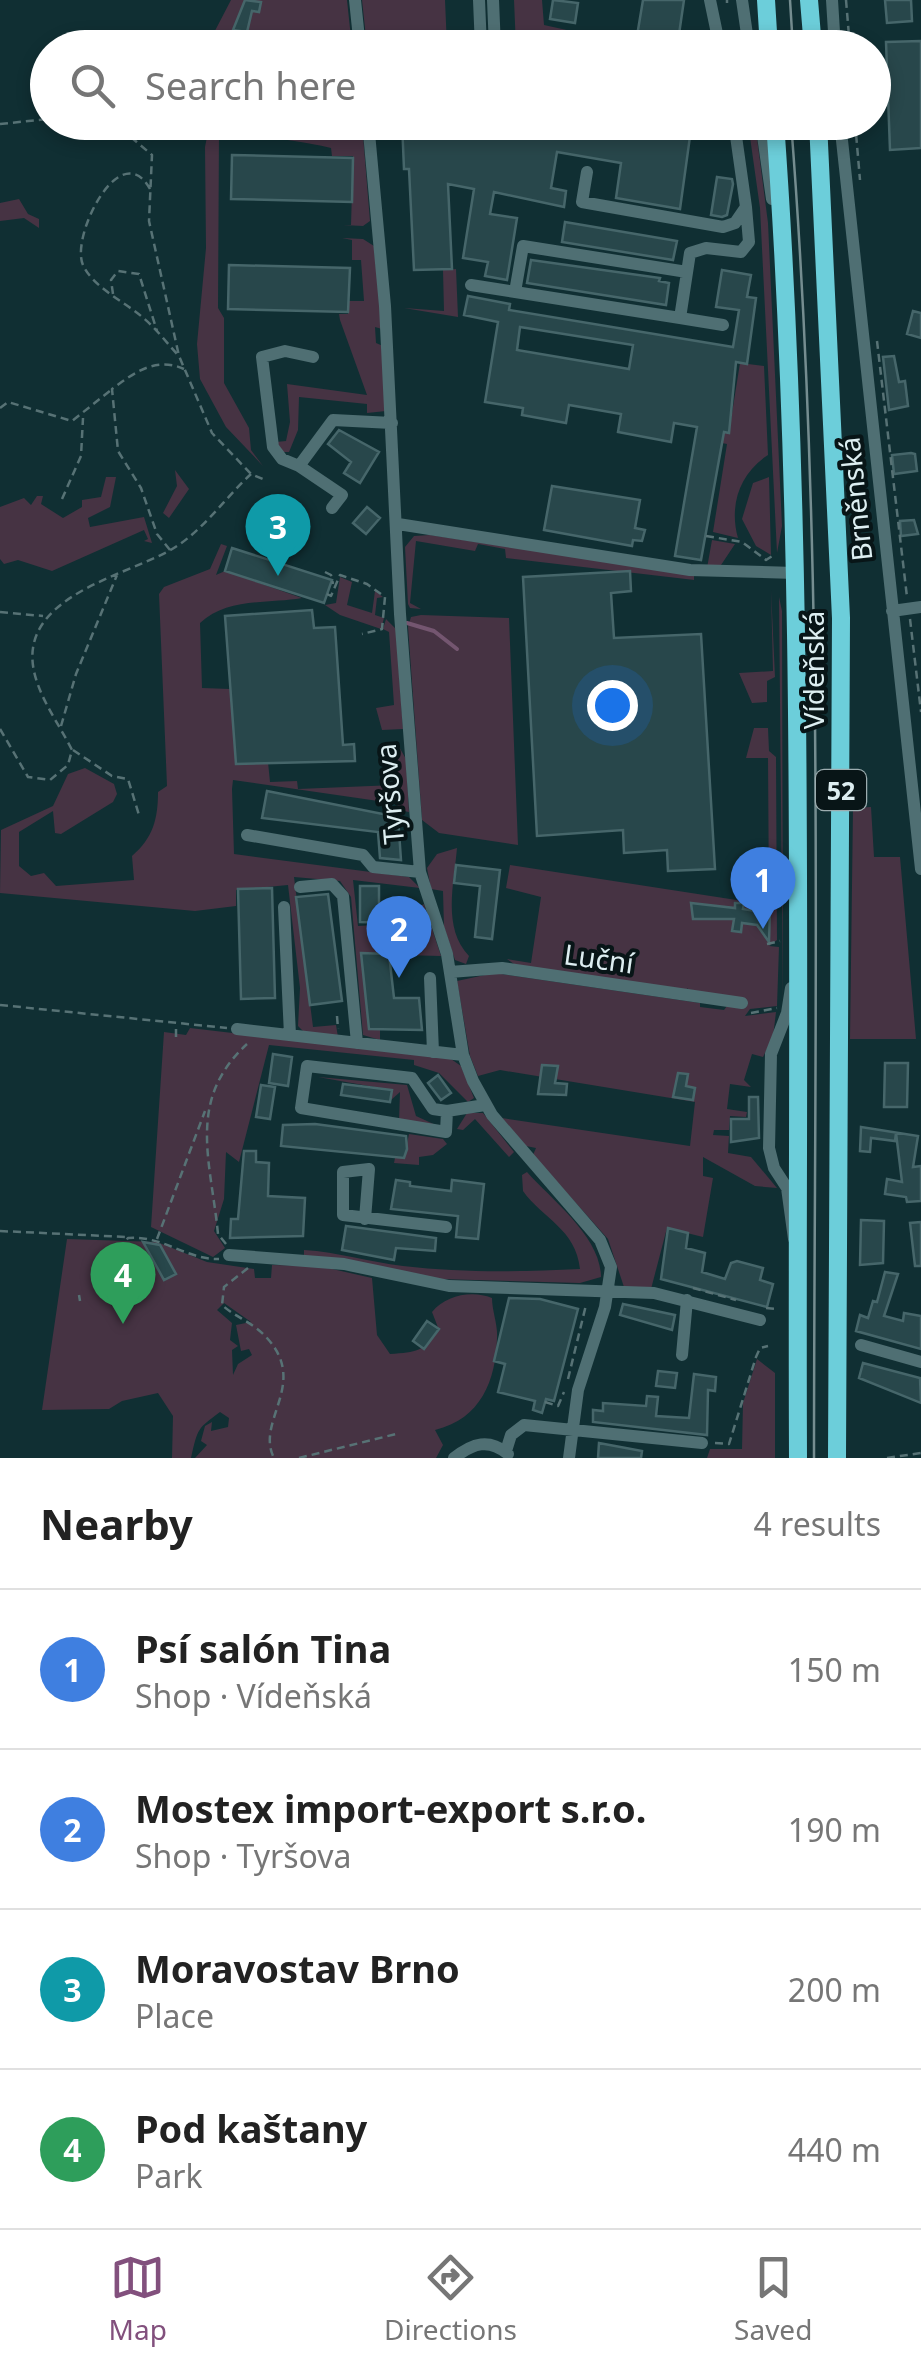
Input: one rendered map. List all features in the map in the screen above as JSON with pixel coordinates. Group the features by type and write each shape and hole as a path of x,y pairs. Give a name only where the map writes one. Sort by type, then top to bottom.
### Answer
{"highway":[{"path":"766,0 768,30"},
{"path":"808,0 811,30"},
{"name":"Vídeňská","path":"776,140 795,573 801,902 795,1458"},
{"name":"Vídeňská","path":"819,140 841,618 837,1458"}],"street":[{"path":"356,0 358,30"},
{"path":"480,0 481,30"},
{"path":"493,0 494,30"},
{"path":"710,0 716,30"},
{"path":"832,0 834,30"},
{"path":"732,1 742,30"},
{"name":"Tyršova","path":"369,140 392,423 400,614 420,872 450,972 463,1056 485,1105 600,1240 611,1267 601,1291 578,1390 569,1458"},
{"path":"680,318 690,253 698,248 741,252 749,242 737,140"},
{"name":"Vídeňská","path":"764,140 780,256"},
{"name":"Brněnská","path":"842,140 921,869"},
{"path":"587,172 582,202 723,228 735,223 746,207"},
{"path":"515,292 523,246 687,272"},
{"path":"471,285 722,325"},
{"path":"313,357 285,351 262,357 273,447 282,458 342,495 332,508"},
{"path":"300,466 333,420 392,423"},
{"path":"398,524 690,570 795,573"},
{"path":"892,611 915,608"},
{"path":"247,835 363,855 374,867 420,872"},
{"path":"300,887 332,884 343,896 358,1043"},
{"path":"798,1252 787,1216 787,1188 774,1168 769,1148 771,1054 787,1013 792,928 801,902"},
{"path":"284,907 290,1035"},
{"name":"Luční","path":"450,972 502,968 739,1003"},
{"path":"430,978 434,1052"},
{"path":"237,1029 463,1056"},
{"path":"447,1111 446,1132 301,1108 307,1066 412,1078 433,1109 447,1111 485,1105"},
{"path":"366,1219 446,1227"},
{"path":"229,1256 344,1264 449,1286 690,1294 763,1314"},
{"path":"682,1355 690,1294"},
{"path":"861,1346 921,1362"},
{"path":"455,1458 473,1444 492,1443 508,1454 511,1434 524,1426 702,1443"}],"path":[{"path":"846,0 848,30"},
{"path":"0,124 30,121"},
{"path":"130,140 146,146 152,155 149,221 179,356 212,433 251,474 265,480"},
{"path":"857,140 860,181"},
{"path":"150,190 136,174 128,172 113,179 81,239 84,269 179,356"},
{"path":"114,296 111,280 118,270 139,274 157,332"},
{"path":"874,330 915,608 921,712"},
{"path":"0,408 8,402 22,403 62,421 82,416 136,371 158,363 185,369"},
{"path":"112,390 118,451 140,488 157,534 170,550"},
{"path":"62,499 81,456 82,416"},
{"path":"139,815 128,779 112,776 72,750 34,676 34,641 45,616 72,596 170,550 200,528 251,474"},
{"path":"706,536 742,542 766,560 774,555"},
{"path":"324,572 332,575 335,585"},
{"path":"61,728 76,674 117,574"},
{"path":"327,594 331,596 340,575 366,584 384,597 382,629 362,634"},
{"path":"0,612 45,616"},
{"path":"0,729 28,776 38,780 50,780 61,772 72,750"},
{"path":"767,944 780,940"},
{"path":"739,1003 745,1014 780,1006"},
{"path":"0,1005 237,1029"},
{"path":"176,1023 176,1036"},
{"path":"156,1240 221,1072 257,1032"},
{"path":"0,1231 132,1237 174,1245 199,1258 216,1260 229,1256 218,1234 206,1110"},
{"path":"120,1250 132,1237"},
{"path":"170,1253 174,1245"},
{"path":"255,1258 242,1275 224,1287 222,1305 268,1339 282,1365 284,1387 270,1438 274,1458"},
{"path":"545,1402 560,1404 601,1291"},
{"path":"690,1294 741,1302"},
{"path":"763,1314 778,1309"},
{"path":"702,1443 729,1444 756,1357 760,1348 768,1346"},
{"path":"299,1458 396,1434"},
{"path":"887,1458 921,1453"}],"shaded area":[{"path":"231,0 347,0 350,30 215,30"},
{"path":"362,0 445,0 446,30 365,30"},
{"path":"514,0 542,0 544,25 567,30 528,30 515,30"},
{"path":"206,140 219,140 218,308 224,318 224,383 249,428 251,450 263,466 226,427 200,379 197,344 206,248"},
{"path":"289,140 363,140 370,221 363,226 343,225 351,225 353,156 332,156 331,148"},
{"path":"750,140 757,140 768,223 782,526 777,553 760,208"},
{"path":"19,199 28,214 39,219 39,228 24,218 0,221 0,203"},
{"path":"342,238 363,239 374,246 382,329 375,327 376,343 383,346 386,411 367,413 367,404 299,397 298,430 289,452 282,452 276,442 286,441 290,422 287,384 367,395 339,314 348,314 349,301 364,301 361,260 352,260 352,240"},
{"path":"456,269 458,317 404,308 444,311 443,270"},
{"path":"740,363 764,366 768,455 750,471 739,492 735,514 738,538 713,532 727,444 712,441 713,430 729,432"},
{"path":"175,470 189,489 169,518 163,513 177,486"},
{"path":"106,477 116,477 110,507 88,518 90,527 144,517 152,543 144,541 148,539 144,530 52,571 18,560 4,564 0,559 0,507 24,498 31,505 37,496 43,496 41,504 63,518 82,507 82,500 101,497"},
{"path":"769,477 771,555 756,546 742,519 753,483"},
{"path":"430,535 694,575 694,580 506,558 505,549 478,544 475,551 416,541 410,603 421,609 410,608 405,547 414,536"},
{"path":"712,540 735,544 721,565 707,568"},
{"path":"221,544 227,546 216,575 225,571 302,598 236,605 200,623 202,688 230,689 236,764 268,762 270,782 297,781 298,789 395,785 392,803 233,780 232,789 234,854 409,877 420,888 353,880 358,926 410,923 412,910 424,904 441,956 361,954 370,1029 380,1029 380,1040 363,1035 351,897 340,881 294,877 313,1027 336,1025 338,1037 304,1032 298,1026 300,988 288,885 236,890 236,906 195,911 0,893 1,830 53,806 68,774 85,768 114,784 117,794 113,802 61,834 55,833 53,811 19,832 19,866 31,876 44,873 56,886 134,880 132,856 149,835 158,792 167,786 159,594 164,587 210,569"},
{"path":"340,577 352,582 347,605 372,613 375,591 383,597 377,598 375,615 384,618 381,629 340,615 325,605 336,603"},
{"path":"771,590 775,677 767,681 767,702 752,703 739,673 773,671"},
{"path":"779,597 782,611 783,1008"},
{"path":"411,617 509,618 518,845 439,833 422,820 408,627"},
{"path":"386,619 396,629 403,729 382,730 376,708 394,705 389,632 383,629"},
{"path":"754,728 768,728 769,751 776,757 777,940 769,946 779,947 777,1006 750,1009 745,1016 776,1012 773,1037 763,1057 752,1054 744,1080 751,1087 730,1084 727,1109 747,1112 746,1117 730,1116 729,1130 714,1130 713,1135 729,1136 728,1153 751,1157 777,1188 755,1186 703,1157 703,1176 713,1178 703,1237 667,1228 651,1289 624,1287 608,1239 533,1155 536,1148 526,1146 502,1118 690,1146 695,1102 500,1070 478,1076 470,1056 457,981 494,973 700,1003 700,1007 724,1010 727,1006 687,995 688,988 682,994 514,964 507,959 531,963 541,897 506,888 510,865 769,905 768,758 746,758"},
{"path":"398,745 406,759 409,812 398,810 393,757 393,764 382,761 383,748"},
{"path":"871,807 874,857 900,857 916,1039 850,1039 853,808"},
{"path":"457,848 453,919 455,932 469,956 466,964 455,960 444,927 443,891 431,889 427,868 437,854"},
{"path":"190,1028 451,1059 461,1066 474,1098 468,1102 439,1073 414,1065 414,1060 269,1045 239,1162 226,1152 224,1199 214,1231 225,1248 213,1257 151,1227 164,1032 186,1035"},
{"path":"318,1077 407,1085 416,1116 440,1127 399,1121 400,1092 391,1100 391,1090"},
{"path":"467,1113 483,1113 514,1152 509,1157 475,1119 463,1130 457,1129"},
{"path":"409,1134 443,1139 447,1144 433,1155 419,1157 419,1165 394,1163 395,1158 404,1158"},
{"path":"527,1172 584,1234 599,1262 601,1277 580,1283 439,1279 304,1258 304,1250 448,1270 580,1269 565,1234 523,1191 522,1175"},
{"path":"67,1239 157,1242 207,1262 254,1269 255,1278 271,1278 272,1265 319,1266 372,1278 377,1335 390,1354 424,1347 439,1330 432,1312 444,1302 468,1294 492,1298 497,1338 489,1383 464,1417 435,1430 443,1445 436,1458 195,1458 207,1445 201,1441 205,1426 212,1422 211,1431 228,1427 229,1418 220,1412 200,1430 191,1458 172,1458 173,1416 158,1393 122,1401 109,1409 42,1410","holes":["224,1303 251,1322 236,1325 241,1351 249,1349 252,1355 238,1364 233,1375 232,1350 238,1346 230,1340 232,1323 217,1310"]},
{"path":"757,1359 775,1373 775,1458 707,1458 710,1449 742,1449 743,1403"}],"building":[{"path":"245,0 261,2 259,12 252,11 247,30 233,30"},
{"path":"553,0 578,3 575,23 550,19"},
{"path":"643,0 684,0 680,30 638,30"},
{"path":"885,0 911,0 912,21 887,23"},
{"path":"921,41 921,148 890,150 891,42"},
{"path":"403,140 690,140 680,209 616,198 621,163 557,152 551,188 566,191 564,207 494,192 490,214 517,218 507,280 485,276 488,262 463,258 474,189 448,184 452,269 414,270 409,169 404,169"},
{"path":"232,155 353,158 352,202 231,199"},
{"path":"717,177 732,179 733,184 727,215 722,217 711,215"},
{"path":"565,222 677,241 673,260 562,242"},
{"path":"531,260 660,278 659,281 669,283 666,305 527,283"},
{"path":"229,265 350,268 348,312 228,309"},
{"path":"722,270 751,275 747,297 756,298 747,364 736,362 729,433 724,432 701,560 675,556 697,427 674,423 671,442 618,432 621,414 569,405 566,423 522,415 523,408 485,402 498,322 464,315 468,296 510,304 509,310 733,347 739,310 716,307","holes":["520,327 633,345 629,369 517,350"]},
{"path":"913,311 921,313 921,338 907,334"},
{"path":"894,356 899,382 905,381 908,406 889,410 883,357"},
{"path":"339,430 379,452 360,483 344,473 351,462 328,444"},
{"path":"915,454 917,471 894,474 892,455"},
{"path":"552,486 640,500 635,528 645,530 642,541 633,540 632,546 544,530"},
{"path":"367,507 380,518 366,534 353,523"},
{"path":"914,520 918,534 901,536 900,521"},
{"path":"232,548 332,580 324,603 225,571"},
{"path":"630,571 631,591 611,593 614,638 701,634 715,869 668,871 667,850 624,853 623,830 537,836 523,577"},
{"path":"312,610 314,628 335,627 343,745 354,744 355,761 236,764 225,616"},
{"path":"267,791 398,817 401,860 380,858 378,832 262,818"},
{"path":"456,865 500,870 492,939 475,937 480,886 454,883"},
{"path":"360,886 379,886 379,908 392,908 392,923 360,922"},
{"path":"272,888 275,998 241,999 238,889"},
{"path":"328,894 342,1001 310,1005 296,897"},
{"path":"691,903 735,908 735,903 744,903 743,909 756,911 757,906 770,908 769,942 757,925 742,923 741,932 732,931 734,919 693,919"},
{"path":"361,953 389,954 394,998 419,998 422,1030 369,1029"},
{"path":"273,1054 292,1057 288,1086 269,1083"},
{"path":"885,1063 908,1063 907,1107 884,1107"},
{"path":"542,1065 558,1066 555,1083 567,1084 566,1095 538,1094"},
{"path":"678,1073 688,1074 686,1086 695,1088 693,1100 673,1097"},
{"path":"438,1075 451,1093 441,1100 428,1083"},
{"path":"343,1084 392,1090 390,1102 341,1095"},
{"path":"261,1085 275,1087 270,1119 256,1117"},
{"path":"749,1097 758,1097 759,1138 731,1142 731,1119 749,1119"},
{"path":"315,1124 406,1136 407,1149 404,1158 281,1146 283,1125"},
{"path":"861,1127 918,1136 913,1167 921,1166 921,1201 907,1202 906,1197 885,1194 887,1179 902,1182 896,1133 895,1141 871,1138 870,1152 860,1151"},
{"path":"244,1151 256,1151 256,1162 269,1163 268,1196 305,1198 303,1236 230,1238 231,1219 238,1219"},
{"path":"396,1180 410,1182 410,1186 451,1191 452,1180 484,1184 478,1239 456,1237 458,1216 391,1209"},
{"path":"861,1220 884,1221 883,1263 860,1265"},
{"path":"921,1222 921,1266 915,1266 910,1223"},
{"path":"346,1226 436,1238 435,1251 396,1248 394,1260 342,1250"},
{"path":"668,1228 688,1233 686,1248 705,1253 702,1272 725,1279 731,1263 737,1261 763,1268 760,1280 773,1284 767,1307 661,1279"},
{"path":"143,1242 160,1245 176,1274 164,1280"},
{"path":"885,1272 898,1274 884,1316 903,1321 904,1313 921,1316 921,1349 856,1331 860,1315 868,1318 873,1301 877,1302"},
{"path":"509,1298 540,1299 578,1309 554,1401 546,1399 542,1413 533,1410 535,1401 498,1392 505,1364 494,1361"},
{"path":"623,1304 675,1315 672,1330 620,1315"},
{"path":"427,1321 439,1329 424,1349 413,1341"},
{"path":"863,1363 920,1378 921,1403 859,1378"},
{"path":"658,1371 677,1373 675,1388 656,1386"},
{"path":"694,1374 716,1377 715,1391 708,1390 707,1435 593,1422 593,1410 603,1411 603,1403 646,1406 647,1396 658,1397 656,1416 689,1418"},
{"path":"599,1443 642,1451 641,1458 598,1458"}],"waterway":[{"path":"407,623 434,631 457,649"}],"tram line":[{"path":"790,0 792,30"},
{"path":"792,140 802,289 814,623 814,1458"}],"place":[{"name":"Moravostav Brno","path":"278,576"},
{"name":"Psí salón Tina","path":"763,929"},
{"name":"Mostex import-export s.r.o.","path":"399,978"},
{"name":"Pod kaštany","path":"123,1324"}]}
